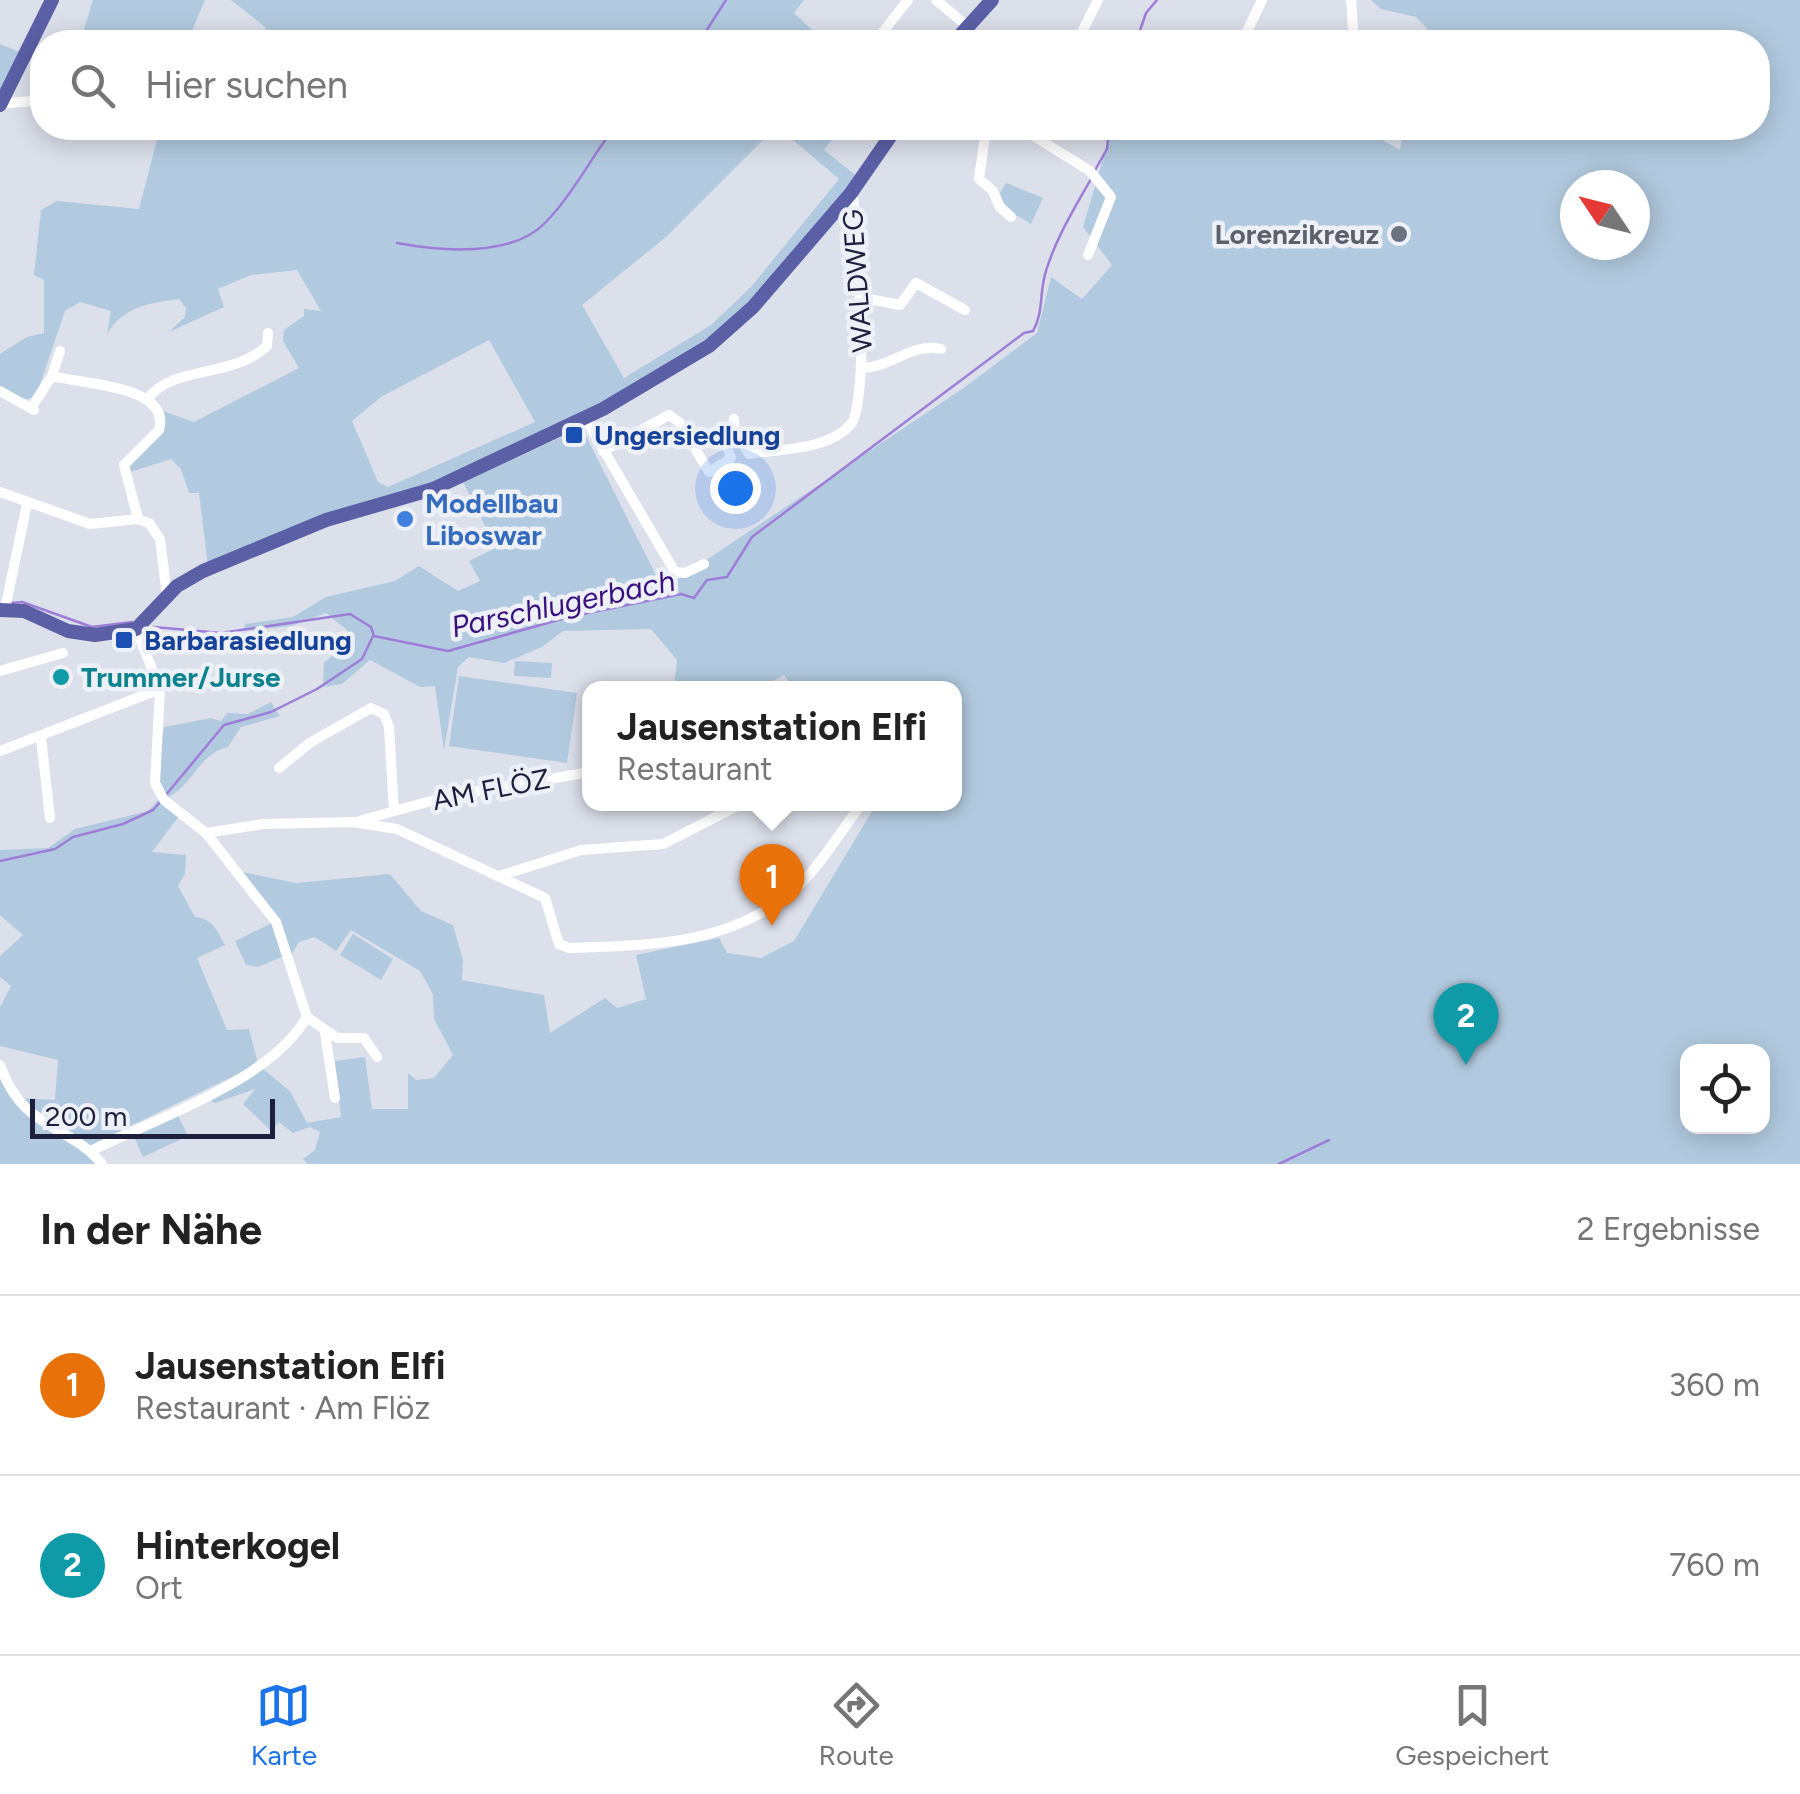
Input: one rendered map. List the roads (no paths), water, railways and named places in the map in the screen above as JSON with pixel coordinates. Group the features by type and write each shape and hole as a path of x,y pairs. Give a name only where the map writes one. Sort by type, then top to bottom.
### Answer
{"main road":[{"path":"37,30 52,0"},
{"path":"965,30 992,0"},
{"path":"0,104 30,44"},
{"path":"4,606 82,633 136,629 167,596 203,571 326,520 433,488 586,418 709,346 779,279 851,194 888,140"}],"street":[{"path":"884,30 908,0"},
{"path":"936,0 968,27"},
{"path":"1083,30 1098,0"},
{"path":"1248,30 1262,0"},
{"path":"1351,0 1353,30"},
{"path":"0,104 30,101"},
{"path":"984,140 979,179 993,191 998,206 1011,218"},
{"path":"1039,140 1096,178 1111,197 1088,255"},
{"name":"WALDWEG","path":"734,419 736,433 749,454 836,436 856,418 863,368 851,194"},
{"path":"859,297 900,305 916,283 965,310"},
{"path":"148,398 166,381 223,370 252,359 267,346 268,333"},
{"name":"WALDWEG","path":"863,368 876,367 923,347 941,349"},
{"path":"0,391 34,409 52,376 60,350"},
{"path":"52,376 148,398"},
{"path":"138,519 124,464 161,425 148,398"},
{"path":"603,451 670,415 680,423 710,472 731,458 723,434"},
{"path":"586,418 675,572 704,564"},
{"path":"0,492 90,524 138,519 149,523 160,539 167,596"},
{"path":"4,606 26,504"},
{"path":"136,629 160,689 161,720 153,770 162,797 206,833 276,922 307,1018 337,1038 364,1038 377,1057"},
{"path":"0,672 63,653"},
{"path":"0,750 41,738 160,689"},
{"name":"AM FLÖZ","path":"279,768 324,733 370,708 384,714 389,727 394,811"},
{"path":"41,738 50,818"},
{"name":"AM FLÖZ","path":"353,822 445,797 582,773"},
{"path":"498,876 581,850 663,844 727,811"},
{"name":"AM FLÖZ","path":"353,822 397,829 545,898 559,944 568,948 677,944 747,918 794,889 857,811"},
{"path":"206,833 263,824 353,822"},
{"path":"91,1151 246,1077 295,1038 307,1018"},
{"path":"325,1033 336,1098"},
{"path":"0,1065 20,1104 45,1126 91,1151 102,1164"}],"waterway":[{"path":"707,30 726,0"},
{"name":"Parschlugerbach","path":"1140,30 1146,13 1157,0"},
{"path":"397,243 475,249 495,247 532,234 564,200 606,140"},
{"name":"Parschlugerbach","path":"1094,172 1108,140"},
{"name":"Parschlugerbach","path":"154,627 221,633 350,614 371,627 374,636 448,651 569,617 681,594 694,598 707,580 727,577 752,537 1024,333 1033,331 1050,259 1091,179"},
{"name":"Parschlugerbach","path":"11,603 22,602 92,627 132,622"},
{"path":"165,796 224,725 271,712 317,689 362,659 373,636"},
{"path":"0,861 55,849 73,837 123,824 153,810 160,802"},
{"path":"1279,1164 1329,1140"}],"place":[{"name":"Lorenzikreuz","path":"1399,234"},
{"name":"Ungersiedlung","path":"574,435"},
{"name":"Modellbau Liboswar","path":"405,519"},
{"name":"Barbarasiedlung","path":"124,640"},
{"name":"Trummer/Jurse","path":"61,677"},
{"name":"Jausenstation Elfi","path":"772,926"},
{"name":"Hinterkogel","path":"1466,1065"}]}
